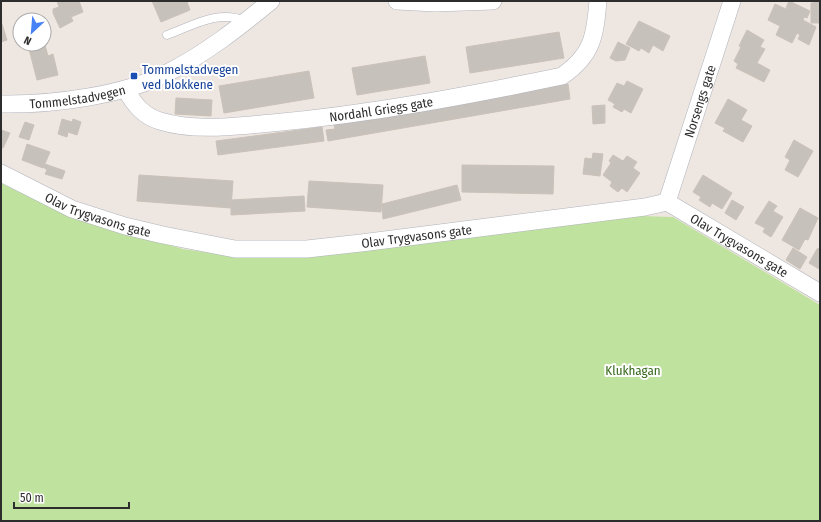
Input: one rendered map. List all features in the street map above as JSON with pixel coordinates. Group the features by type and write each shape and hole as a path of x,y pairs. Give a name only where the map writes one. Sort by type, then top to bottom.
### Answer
{"street":[{"name":"Tommelstadvegen","path":"1,104 76,99 126,90 165,74 206,51 246,22 271,1"},
{"path":"397,1 436,3 493,1"},
{"name":"Nordahl Griegs gate","path":"126,90 134,105 146,115 160,121 187,127 213,128 318,118 454,99 562,76 577,66 593,38 598,1"},
{"name":"Norsengs gate","path":"667,202 732,1"},
{"name":"Olav Trygvasons gate","path":"1,174 72,209 163,235 235,249 307,248 361,243 645,207 667,202 820,293"}],"lane":[{"path":"167,35 217,16 235,16 246,22"}],"green space":[{"name":"Klukhagan","path":"1,183 63,213 183,249 231,256 308,256 641,216 673,217 820,305 820,521 1,521"}],"building":[{"path":"57,1 79,1 83,12 71,17 73,21 60,28 53,13 53,9 59,7"},
{"path":"152,1 190,1 187,2 190,10 161,22"},
{"path":"789,1 810,11 807,18 804,17 803,20 816,27 809,45 798,39 800,35 797,33 792,43 776,35 780,26 768,20 775,4 788,10 786,8"},
{"path":"820,2 820,23 811,23 811,3"},
{"path":"1,21 7,40 1,42"},
{"path":"639,21 670,36 663,51 653,45 649,53 641,48 639,51 626,44"},
{"path":"747,30 764,40 760,47 765,49 757,63 770,70 764,82 736,68 738,64 734,61"},
{"path":"559,32 564,58 470,73 466,47"},
{"path":"618,42 630,48 625,60 616,61 610,58"},
{"path":"30,52 47,52 48,56 53,54 58,75 37,80"},
{"path":"425,56 430,83 357,95 352,68"},
{"path":"309,71 314,98 224,113 219,86"},
{"path":"627,81 643,89 631,113 624,109 622,112 613,107 615,104 608,100 617,83 624,86"},
{"path":"568,84 570,99 449,120 447,106"},
{"path":"176,98 212,100 211,116 175,114"},
{"path":"728,99 747,110 741,120 752,126 743,142 723,131 725,128 715,123"},
{"path":"605,105 605,123 593,124 592,106"},
{"path":"447,106 449,120 328,141 326,130 335,129 334,125"},
{"path":"62,119 72,122 73,119 81,122 77,135 68,132 67,137 58,134"},
{"path":"25,122 34,125 29,140 19,137"},
{"path":"322,127 324,141 218,155 216,141"},
{"path":"1,130 10,133 3,148 1,148"},
{"path":"794,140 813,151 798,177 785,170 790,160 785,157"},
{"path":"27,144 50,152 43,168 22,160"},
{"path":"593,153 603,154 600,176 583,174 585,158 592,159"},
{"path":"613,155 623,161 627,156 637,162 633,168 640,173 627,192 622,188 618,192 610,186 612,182 603,175 611,163 609,161"},
{"path":"45,164 65,171 62,179 45,174 47,170 43,167"},
{"path":"462,165 554,166 553,194 462,192"},
{"path":"139,175 233,181 231,208 137,201"},
{"path":"703,175 732,193 722,209 712,203 710,207 699,200 701,197 693,192"},
{"path":"309,181 383,185 381,212 307,207"},
{"path":"457,185 461,200 383,219 382,204"},
{"path":"304,196 305,211 231,215 231,200"},
{"path":"732,200 744,207 736,220 725,213"},
{"path":"769,201 777,206 773,211 783,217 771,237 763,232 765,228 755,223"},
{"path":"800,208 818,218 808,240 805,239 799,250 782,240"},
{"path":"793,248 807,257 800,269 786,260"},
{"path":"820,248 819,269 809,263 817,249"}],"place":[{"name":"Tommelstadvegen ved blokkene","path":"134,76"}]}
